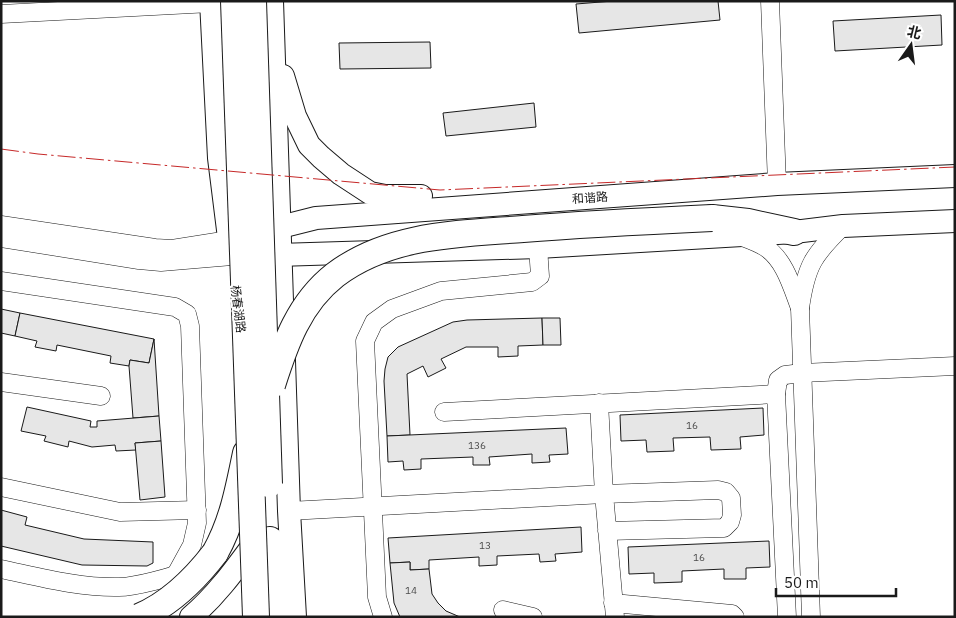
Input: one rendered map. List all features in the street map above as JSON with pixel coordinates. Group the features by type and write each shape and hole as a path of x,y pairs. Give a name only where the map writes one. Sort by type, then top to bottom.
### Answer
{"highway":[{"path":"253,1 274,617"},
{"path":"219,2 249,438 256,617"},
{"path":"266,405 286,341 300,314 333,276 374,252 413,240 436,236 712,218 748,222 794,232"},
{"path":"139,617 156,608 180,591 215,553 223,538 234,507 249,438"}],"main road":[{"path":"272,1 289,510 295,617"},
{"name":"杨春湖路","path":"219,2 219,158 241,326 252,448 260,617"},
{"path":"273,46 295,116 309,145 341,174 370,193 385,196 440,196 470,206"},
{"name":"和谐路","path":"230,248 280,227 316,218 777,184 955,176"},
{"path":"230,248 280,256 538,247 794,232 843,226 955,221"},
{"path":"190,617 227,580 256,540"}],"street":[{"path":"1,4 50,1"},
{"path":"770,1 777,184"},
{"path":"1,14 219,2"},
{"path":"1,225 155,248 230,248"},
{"path":"811,617 800,308 804,282 814,258 822,246 843,226"},
{"path":"739,235 765,247 776,257 786,272 800,308"},
{"path":"1,238 161,262 230,248"},
{"path":"383,617 377,597 365,341 374,322 392,309 441,291 532,282 540,276 538,247"},
{"path":"1,281 175,306 187,314 190,326 197,523 192,545 175,576"},
{"path":"787,617 776,394 780,378 785,375 955,366"},
{"path":"1,382 101,396"},
{"path":"444,412 776,394"},
{"path":"598,403 614,610 732,614 735,617"},
{"path":"1,487 120,512 197,510"},
{"path":"289,510 718,490 726,492 731,498 732,515 730,522 724,528 607,531"},
{"path":"1,569 59,582 120,587 175,576 256,540"},
{"path":"503,610 533,617"}],"building":[{"path":"613,1 718,1 720,20 579,33 576,4"},
{"path":"941,15 942,45 835,51 833,21"},
{"path":"430,42 431,68 340,69 339,43"},
{"path":"534,103 536,127 446,136 443,113"},
{"path":"1,309 20,313 15,336 1,333"},
{"path":"20,313 154,339 149,363 130,360 129,366 110,363 111,356 57,345 56,351 35,347 37,341 15,336"},
{"path":"542,318 543,345 518,346 518,356 498,357 498,347 466,347 441,359 446,368 428,377 423,366 407,374 410,435 387,436 385,369 388,357 398,347 453,322"},
{"path":"542,318 560,318 561,345 543,345"},
{"path":"154,339 159,416 133,418 130,360 149,363"},
{"path":"27,407 91,421 90,427 97,427 97,421 159,416 161,441 135,443 136,450 116,451 115,445 92,447 69,441 68,447 44,441 46,436 21,431"},
{"path":"763,408 764,435 740,437 741,449 711,450 710,437 673,438 674,451 647,452 646,440 621,441 620,415"},
{"path":"566,428 568,454 549,455 550,462 532,463 532,454 489,457 490,465 473,465 473,457 421,459 421,469 404,470 403,461 388,462 387,436"},
{"path":"161,441 165,497 140,500 135,443"},
{"path":"1,510 27,517 25,525 84,539 153,542 153,563 147,566 82,565 1,546"},
{"path":"581,527 582,552 555,554 556,561 540,562 539,554 497,556 497,565 479,566 479,557 429,560 429,569 410,570 410,562 390,563 388,538"},
{"path":"769,541 770,567 746,568 746,579 724,579 724,569 682,571 682,582 654,583 654,573 629,574 628,547"},
{"path":"410,562 410,570 429,569 432,594 446,611 460,617 400,617 394,603 390,563"}],"power":[{"path":"1,149 38,154 440,190 955,167"}]}
